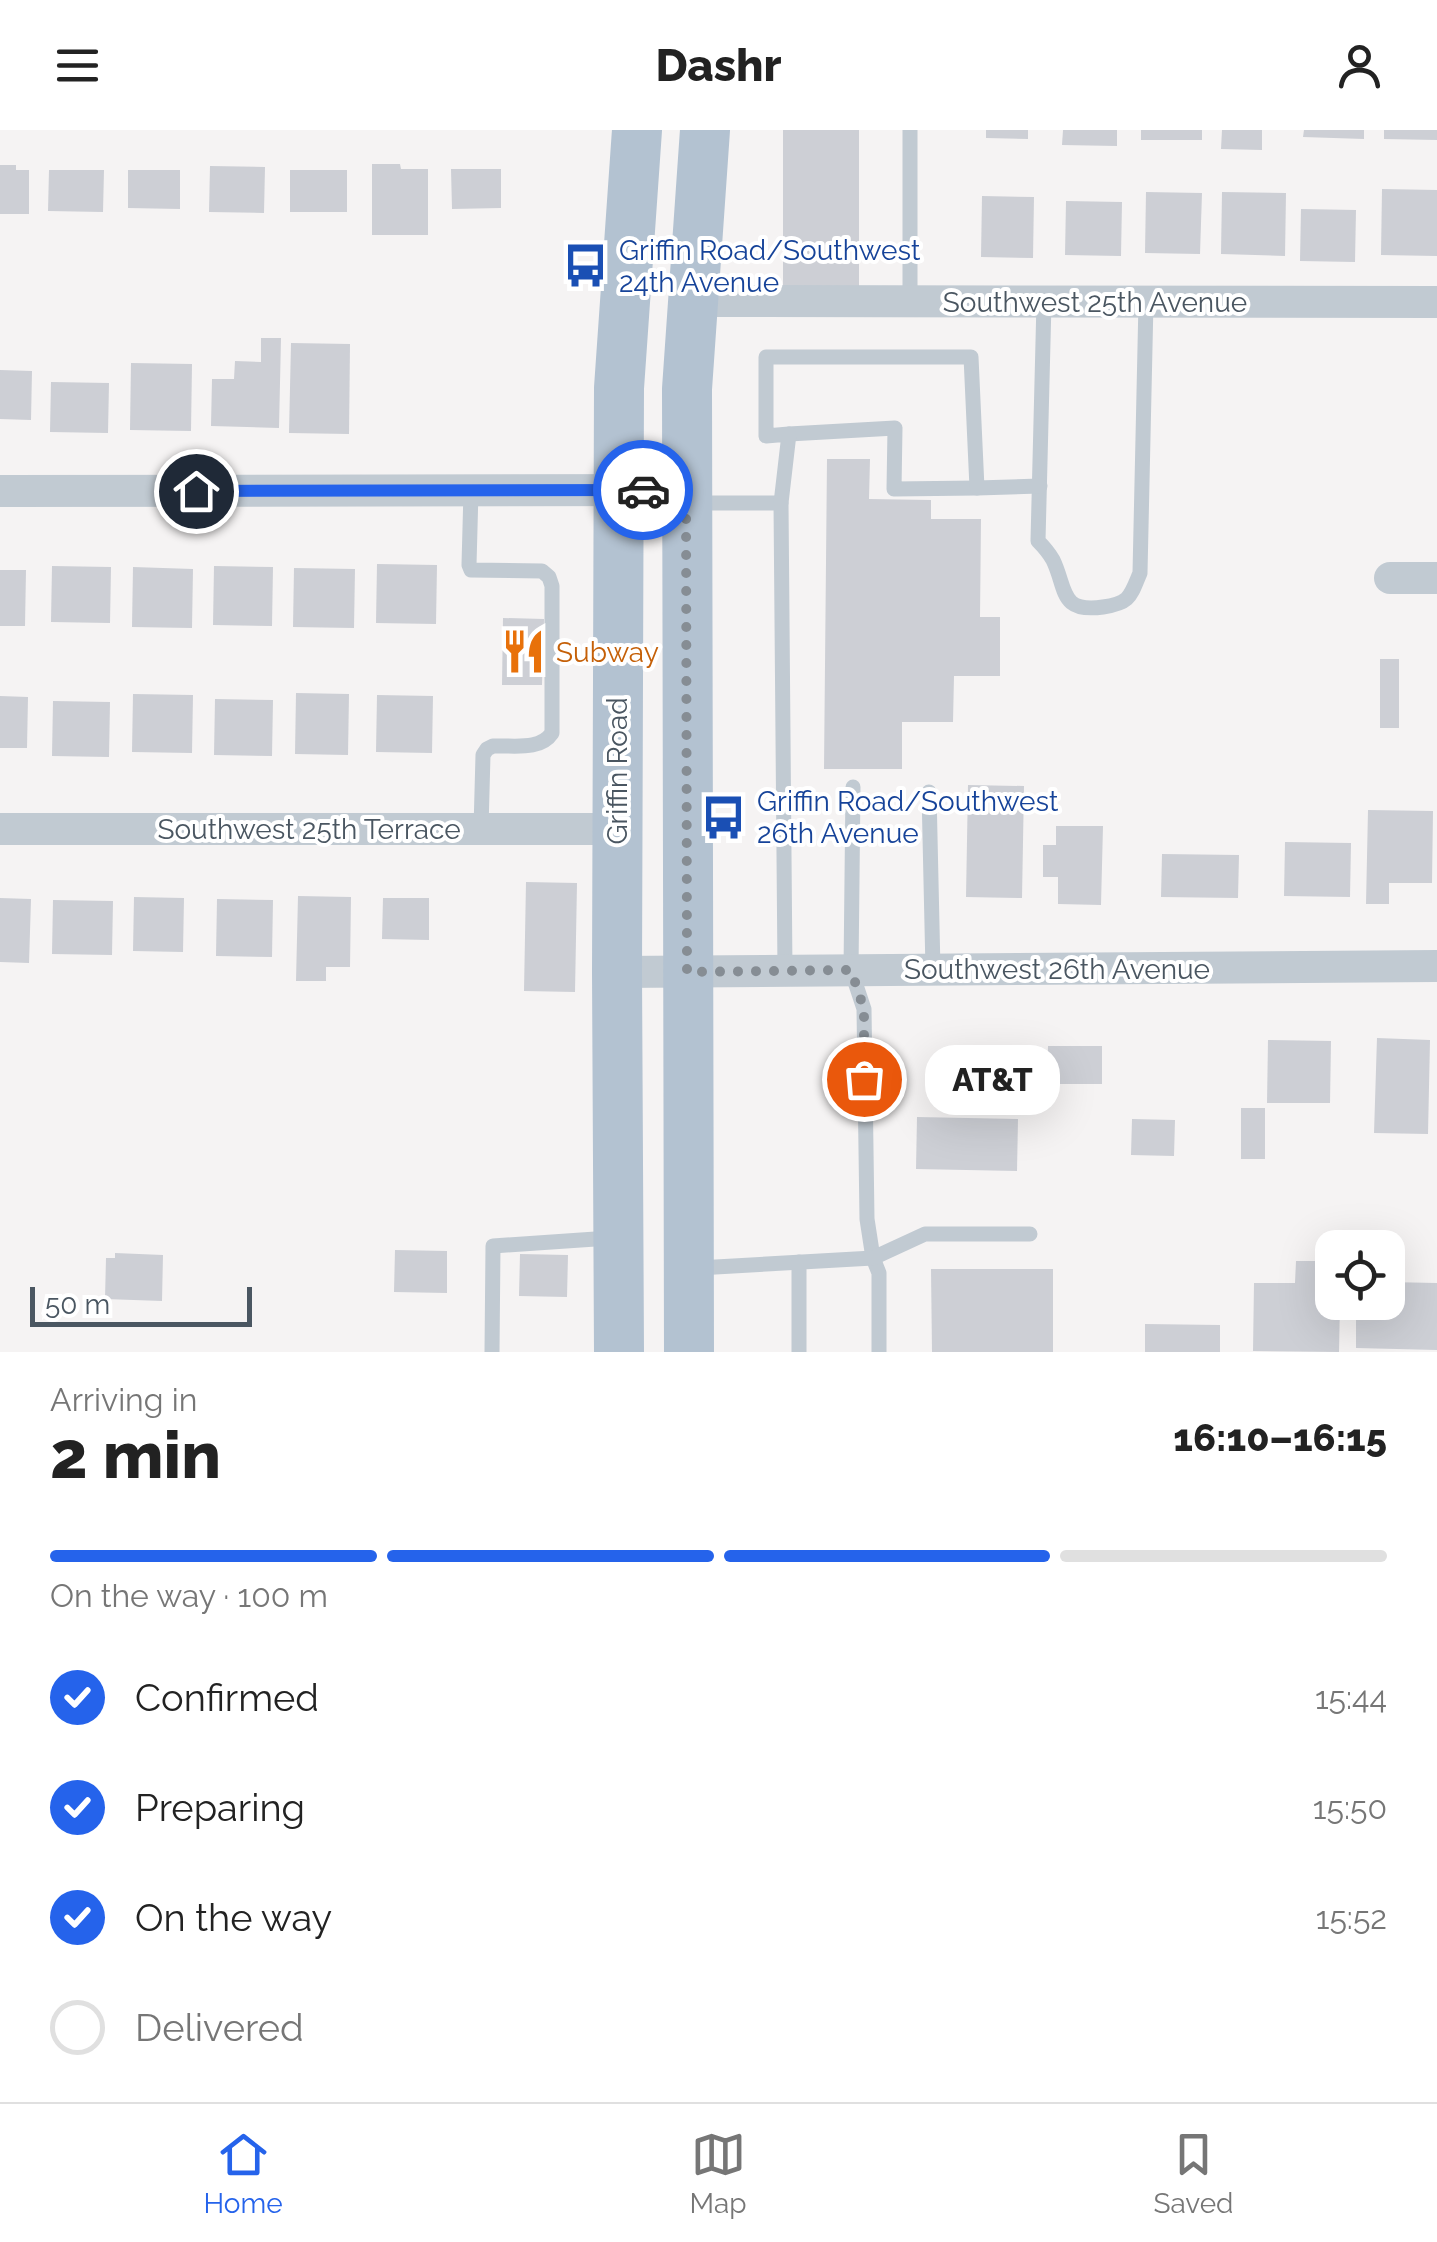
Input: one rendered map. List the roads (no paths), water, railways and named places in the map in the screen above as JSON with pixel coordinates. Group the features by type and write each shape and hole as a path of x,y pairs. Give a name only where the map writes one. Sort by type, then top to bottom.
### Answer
{"main road":[{"name":"Griffin Road","path":"619,1352 618,490 624,303 637,130"},
{"path":"689,1352 687,389 705,130"}],"street":[{"name":"Southwest 25th Avenue","path":"692,301 1437,302"},
{"path":"0,491 618,490 686,496"},
{"path":"1390,578 1437,578"},
{"name":"Southwest 25th Terrace","path":"0,829 617,829"},
{"name":"Southwest 26th Avenue","path":"617,972 1437,966"}],"lane":[{"path":"910,130 910,302"},
{"path":"1044,302 1038,540 1052,558 1070,601 1079,608 1125,602 1140,573 1146,302"},
{"path":"977,488 970,357 766,357 766,436 895,428 894,489 977,488 1040,486"},
{"path":"785,971 781,503 789,434"},
{"path":"470,490 471,570 542,572 552,586 552,733 540,744 487,748 483,755 481,829"},
{"path":"686,496 781,503"},
{"path":"853,786 851,970 864,1009 867,1219 879,1272 879,1352"},
{"path":"930,792 933,970"},
{"path":"688,1268 873,1258 925,1234 1030,1234"},
{"path":"492,1352 493,1246 618,1238"},
{"path":"800,1262 800,1352"}],"place":[{"name":"Griffin Road/Southwest 24th Avenue","path":"586,266"},
{"name":"Subway","path":"523,652"},
{"name":"Griffin Road/Southwest 26th Avenue","path":"724,817"},
{"name":"AT&T","path":"864,1079"}]}
